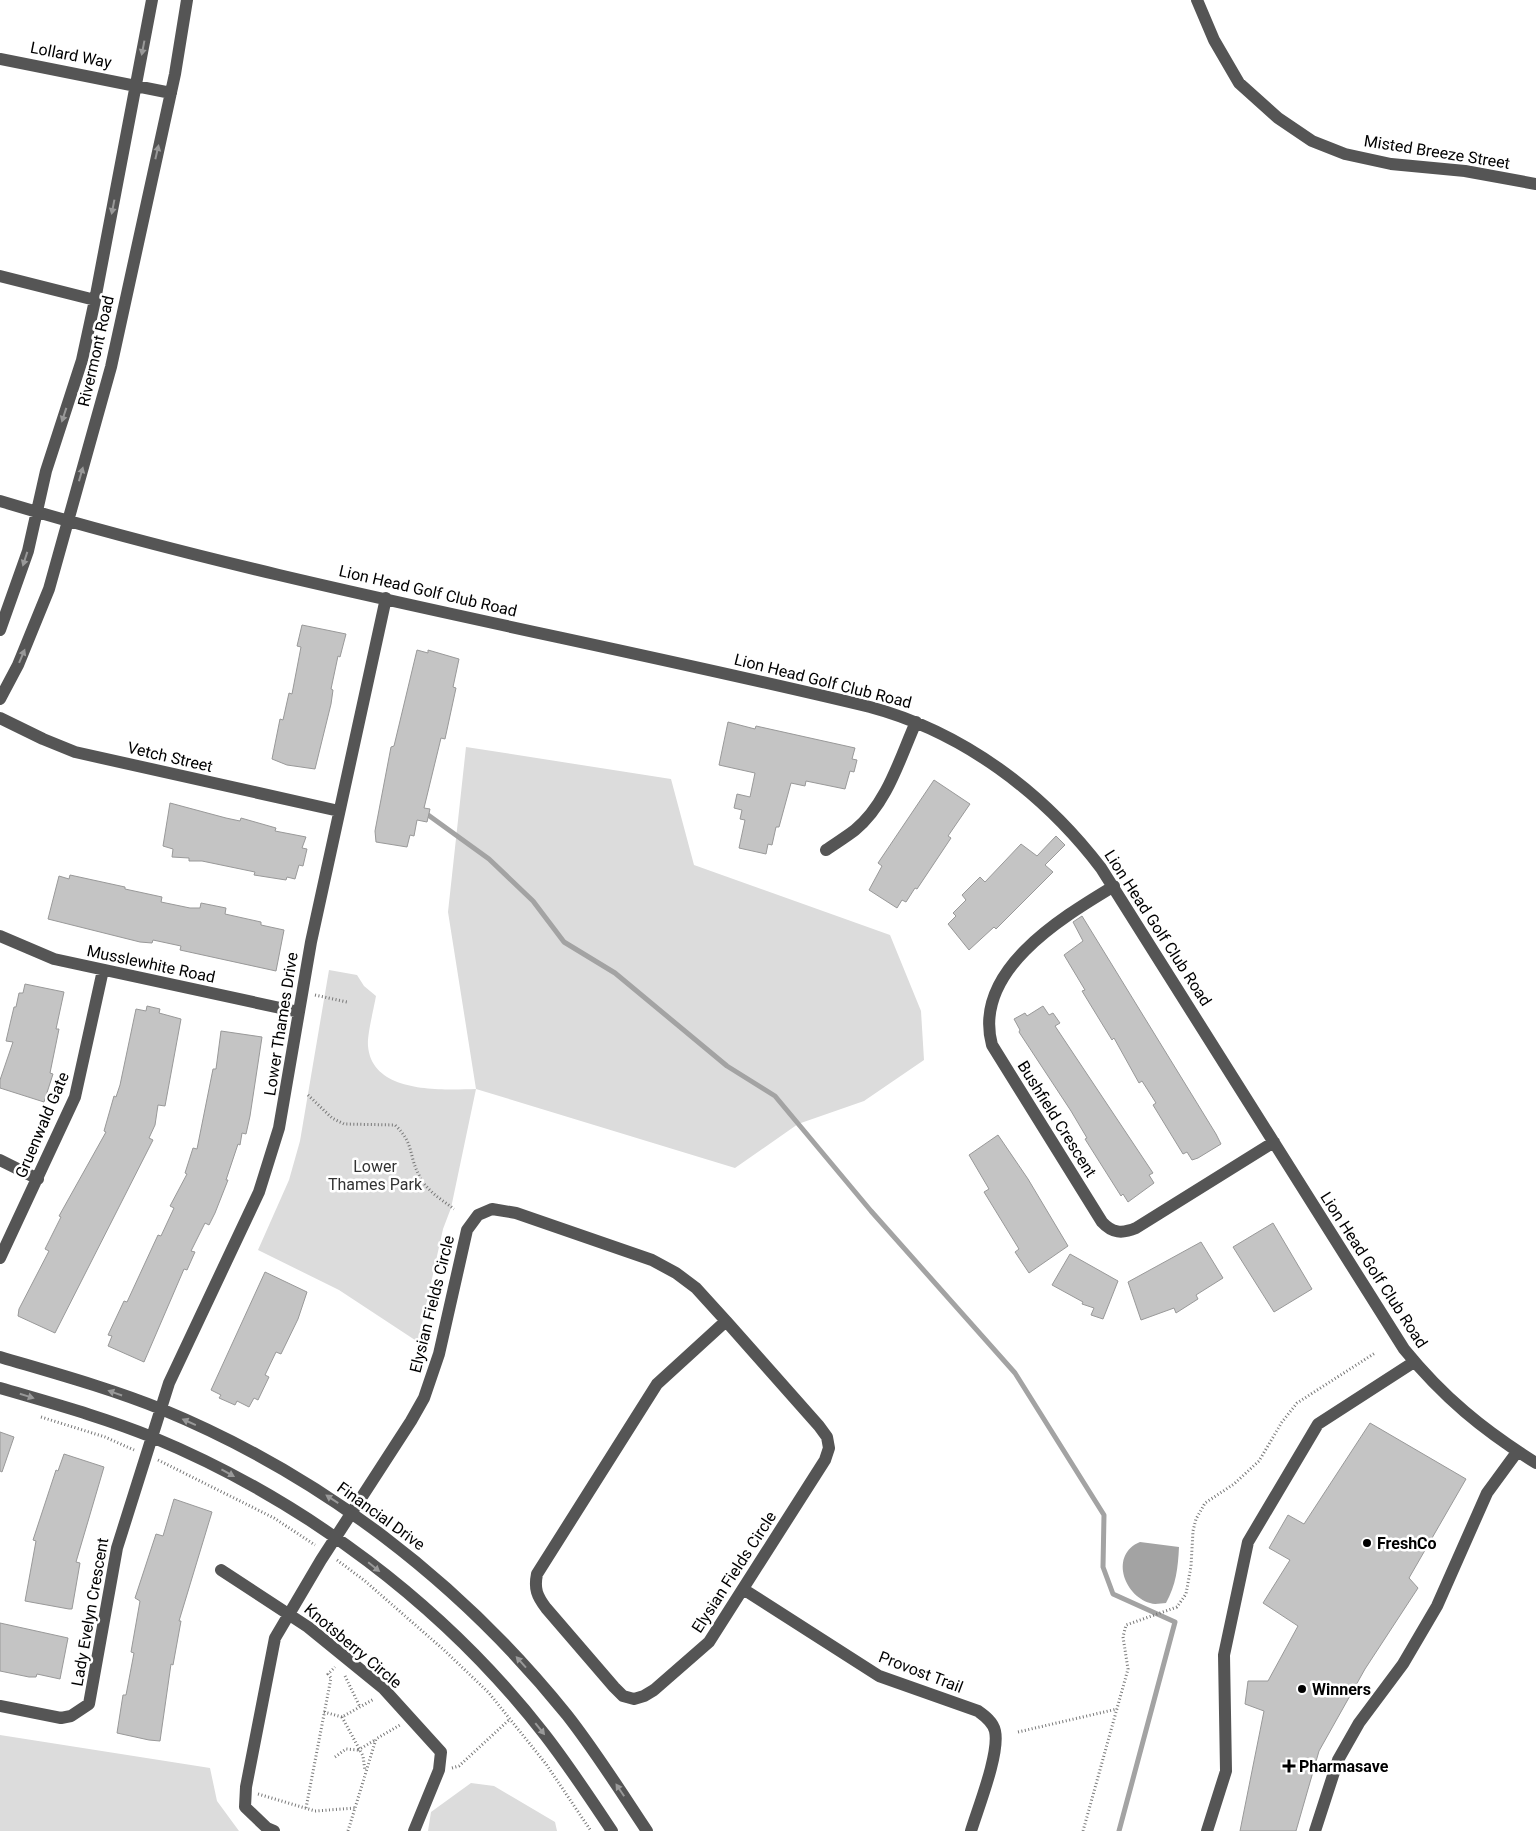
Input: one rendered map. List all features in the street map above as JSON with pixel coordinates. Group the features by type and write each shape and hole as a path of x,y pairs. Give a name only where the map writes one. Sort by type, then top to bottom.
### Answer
{"street":[{"name":"Rivermont Road","path":"0,630 28,551 46,471 82,360 152,0"},
{"name":"Rivermont Road","path":"0,699 35,626 49,589 111,367 171,93 188,0"},
{"name":"Misted Breeze Street","path":"1197,0 1214,40 1239,83 1278,118 1312,142 1345,154 1391,164 1465,171 1536,184"},
{"name":"Lollard Way","path":"0,59 171,93"},
{"path":"0,276 95,300"},
{"name":"Lion Head Golf Club Road","path":"0,501 214,560 804,691 892,713 916,722 986,759 1025,788 1077,838 1114,886 1380,1313 1414,1362 1462,1411 1517,1452 1536,1463"},
{"name":"Lower Thames Drive","path":"153,1437 169,1384 259,1192 271,1159 283,1112 311,942 386,598"},
{"name":"Vetch Street","path":"0,718 75,752 339,811"},
{"path":"826,850 856,829 872,813 885,793 916,722"},
{"name":"Bushfield Crescent","path":"1114,886 1053,924 1018,960 998,985 992,1004 989,1033 992,1045 1102,1222 1109,1230 1118,1232 1136,1228 1274,1142"},
{"name":"Musslewhite Road","path":"0,936 38,953 103,970 299,1012"},
{"name":"Gruenwald Gate","path":"0,1258 75,1097 103,970"},
{"path":"0,1160 38,1178"},
{"name":"Elysian Fields Circle","path":"335,1538 424,1398 439,1354 467,1230 478,1216 492,1209 516,1213 652,1260 696,1288 726,1321 819,1426 826,1436 829,1448 825,1460 709,1642 700,1652 654,1690 634,1699 624,1696 614,1687 537,1596 535,1585 537,1574 657,1384 726,1321"},
{"name":"Financial Drive","path":"0,1357 81,1381 161,1409 264,1458 352,1512 430,1573 510,1649 587,1742 647,1831"},
{"path":"1206,1831 1226,1770 1224,1656 1248,1542 1318,1424 1414,1362"},
{"path":"0,1388 115,1423 153,1437 208,1462 283,1503 335,1538 375,1567 426,1610 492,1673 544,1734 612,1831"},
{"name":"Lady Evelyn Crescent","path":"0,1706 61,1718 71,1716 89,1704 117,1548 153,1437"},
{"path":"1315,1831 1338,1760 1355,1729 1403,1664 1437,1606 1487,1493 1517,1452"},
{"name":"Knotsberry Circle","path":"274,1831 267,1828 245,1807 246,1791 270,1658 275,1638 288,1614 335,1538"},
{"name":"Knotsberry Circle","path":"221,1570 288,1614 383,1688 441,1752 439,1770 414,1831"},
{"name":"Provost Trail","path":"743,1590 879,1676 978,1711 989,1719 995,1730 996,1747 971,1831"}],"path":[{"path":"314,995 347,1002"},
{"path":"308,1095 332,1118 344,1124 395,1125 408,1139 420,1179 427,1188 454,1209"},
{"path":"1082,1831 1128,1669 1123,1637 1124,1631 1132,1622 1177,1606 1186,1594 1191,1566 1193,1531 1205,1503 1234,1484 1260,1460 1282,1422 1297,1403 1375,1353"},
{"path":"37,1415 105,1437 132,1450"},
{"path":"166,1463 274,1518 309,1541"},
{"path":"344,1566 366,1581 444,1650 489,1694 546,1764 592,1831"},
{"path":"306,1808 331,1678 328,1674 338,1664 360,1707"},
{"path":"324,1712 342,1717 379,1696"},
{"path":"1018,1732 1117,1709"},
{"path":"342,1717 358,1750 363,1756 365,1773"},
{"path":"335,1756 346,1748 358,1750 396,1729 410,1718"},
{"path":"439,1770 459,1766 510,1719"},
{"path":"348,1831 376,1740"},
{"path":"246,1791 315,1811 355,1808"}],"green space":[{"path":"466,747 671,779 694,865 890,935 921,1011 924,1060 864,1101 798,1124 735,1168 476,1089 448,912"},
{"name":"Lower Thames Park","path":"329,970 357,975 364,986 376,996 368,1046 372,1062 382,1073 395,1081 411,1086 476,1089 451,1208 443,1229 418,1342 339,1290 258,1250 289,1180 300,1141"},
{"path":"0,1735 210,1768 217,1801 239,1831 0,1831"},
{"path":"471,1783 494,1786 555,1822 557,1831 428,1831 431,1812"}],"shaded area":[{"path":"1140,1542 1179,1547 1176,1576 1166,1603 1152,1604 1141,1599 1127,1583 1123,1564 1125,1555"}],"building":[{"path":"302,625 346,634 340,657 338,656 331,689 333,690 331,704 315,769 287,765 272,759 280,719 283,720 289,693 292,694 301,647 297,646"},
{"path":"417,650 428,653 428,650 459,659 453,687 456,688 445,739 441,738 424,808 430,809 427,822 417,820 414,836 410,835 407,847 376,842 375,831 391,747 394,746"},
{"path":"728,722 755,729 756,726 855,748 852,759 857,760 854,772 850,771 845,789 806,781 805,786 791,783 779,827 776,827 772,845 768,844 766,854 739,848 745,820 740,819 742,810 734,808 737,794 750,797 755,773 719,765"},
{"path":"934,780 970,804 948,836 951,838 917,889 915,888 906,902 902,900 897,908 869,890 882,866 878,863"},
{"path":"170,803 240,821 241,818 276,828 275,831 306,837 302,848 307,849 303,866 299,865 295,879 287,877 286,880 254,875 255,872 202,861 189,861 189,858 172,857 173,849 163,846"},
{"path":"1056,836 1065,845 1045,865 1053,872 996,929 994,927 969,950 948,924 956,916 953,913 966,900 962,895 980,877 985,882 1021,844 1037,856"},
{"path":"70,875 162,897 161,902 190,908 200,908 201,903 226,908 225,914 261,922 261,925 284,930 276,971 180,950 181,946 153,940 152,943 140,942 48,919 59,876 69,879"},
{"path":"1082,916 1221,1144 1198,1158 1192,1160 1187,1152 1183,1154 1153,1105 1156,1103 1142,1081 1139,1083 1114,1038 1112,1040 1082,991 1085,990 1064,955 1083,941 1073,922"},
{"path":"25,984 64,992 56,1029 59,1029 50,1073 53,1074 44,1102 0,1088 0,1080 13,1042 6,1041 14,1007 16,1007 19,993 23,993"},
{"path":"147,1006 160,1009 159,1013 181,1019 165,1106 158,1105 155,1125 149,1138 153,1140 55,1333 18,1316 19,1309 49,1251 45,1249 61,1217 59,1216 106,1132 104,1131 114,1096 116,1097 120,1085 136,1009 146,1011"},
{"path":"1043,1006 1049,1015 1053,1013 1060,1023 1055,1026 1153,1173 1149,1175 1154,1183 1128,1202 1123,1194 1121,1196 1085,1139 1087,1138 1071,1111 1019,1032 1020,1030 1014,1019 1025,1013 1027,1016"},
{"path":"221,1031 262,1037 246,1134 242,1133 240,1145 238,1144 226,1180 228,1180 215,1213 209,1225 205,1223 191,1251 195,1252 187,1270 184,1269 144,1362 108,1346 112,1336 108,1335 124,1301 127,1302 158,1235 161,1236 174,1208 170,1206 187,1174 185,1173 193,1148 197,1149 213,1069 216,1069"},
{"path":"998,1135 1028,1179 1068,1246 1029,1273 1015,1252 1019,1249 984,1192 989,1189 969,1155"},
{"path":"1273,1223 1312,1289 1274,1312 1233,1247"},
{"path":"1201,1242 1223,1278 1196,1295 1198,1299 1176,1313 1174,1308 1141,1320 1128,1282"},
{"path":"1070,1254 1118,1281 1103,1319 1091,1315 1094,1308 1082,1304 1083,1302 1052,1285"},
{"path":"265,1272 307,1292 298,1319 281,1354 276,1352 265,1375 269,1377 258,1400 254,1398 249,1407 237,1401 235,1405 219,1398 221,1395 211,1390"},
{"path":"1370,1423 1466,1479 1409,1578 1418,1588 1365,1669 1319,1751 1296,1831 1240,1831 1264,1711 1245,1704 1248,1681 1268,1681 1298,1626 1263,1603 1290,1560 1269,1548 1288,1515 1304,1524"},
{"path":"0,1432 14,1437 2,1472 0,1471"},
{"path":"64,1454 104,1467 76,1562 80,1563 72,1609 25,1601 36,1541 33,1540 56,1470 58,1471"},
{"path":"174,1499 212,1512 179,1621 181,1621 173,1665 171,1664 160,1741 117,1733 123,1695 126,1695 134,1653 131,1652 140,1601 135,1598 156,1534 163,1536"},
{"path":"0,1623 68,1638 60,1679 37,1674 36,1677 29,1677 0,1671"}],"waterway":[{"path":"424,812 489,859 533,901 564,942 615,973 727,1066 775,1096 871,1211 1015,1373 1104,1515 1103,1567 1113,1594 1175,1622 1119,1831"}],"place":[{"name":"FreshCo","path":"1367,1543"},
{"name":"Winners","path":"1302,1689"},
{"name":"Pharmasave","path":"1289,1766"}]}
